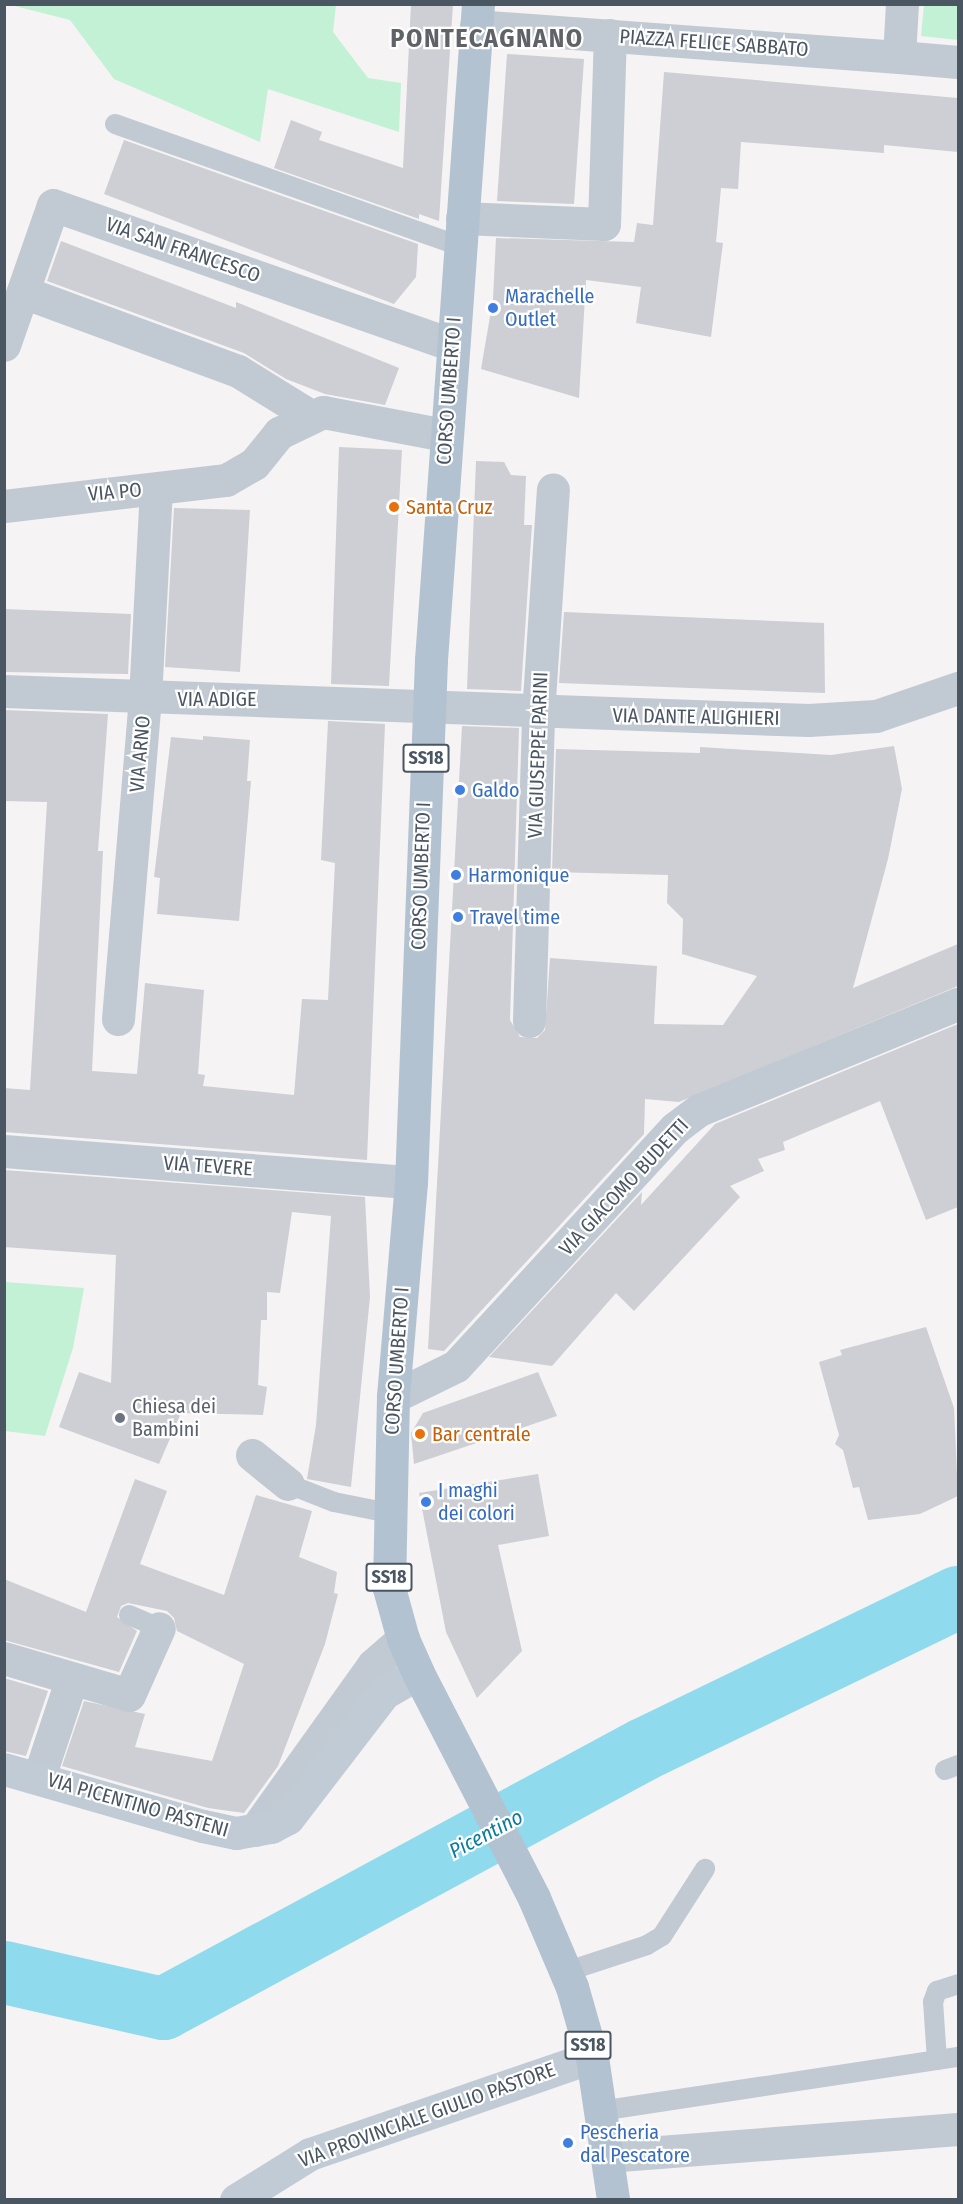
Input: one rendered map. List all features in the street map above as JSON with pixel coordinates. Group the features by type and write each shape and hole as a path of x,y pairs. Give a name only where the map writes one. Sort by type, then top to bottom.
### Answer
{"main road":[{"name":"CORSO UMBERTO I","path":"477,15 445,435 430,708 411,1182 393,1396 389,1588 403,1639 418,1673 534,1898 565,1972"},
{"name":"SS18","path":"565,1972 592,2057 613,2199"}],"street":[{"path":"899,57 902,4"},
{"name":"PIAZZA FELICE SABBATO","path":"477,15 610,35 958,62"},
{"path":"461,232 604,224 610,35"},
{"name":"VIA SAN FRANCESCO","path":"4,345 53,205 453,345"},
{"path":"23,292 238,371 309,415 322,412 445,435"},
{"name":"VIA PO","path":"4,506 226,480 254,464 279,433 309,415"},
{"name":"VIA ARNO","path":"118,1019 145,698 156,489"},
{"name":"VIA GIUSEPPE PARINI","path":"529,1021 538,714 553,489"},
{"name":"VIA ADIGE","path":"4,691 430,708"},
{"name":"VIA DANTE ALIGHIERI","path":"430,708 538,714 808,720 876,716 956,696"},
{"name":"VIA GIACOMO BUDETTI","path":"393,1396 456,1366 675,1128 699,1110 958,1004"},
{"name":"VIA TEVERE","path":"4,1150 411,1182"},
{"path":"252,1455 288,1484"},
{"path":"4,1658 71,1681 129,1695 159,1628"},
{"path":"255,1830 373,1665 403,1639"},
{"name":"VIA PICENTINO PASTENI","path":"4,1769 203,1826 236,1833 255,1830 288,1818 384,1693 418,1673"},
{"path":"39,1778 71,1681"},
{"name":"VIA PROVINCIALE GIULIO PASTORE","path":"236,2199 310,2154 592,2057"},
{"path":"607,2156 958,2129"}],"lane":[{"path":"115,124 461,232"},
{"path":"288,1484 334,1502 389,1513"},
{"path":"129,1615 159,1628"},
{"path":"565,1972 647,1946 662,1936 705,1869"},
{"path":"937,2060 933,2002 937,1991 958,1984"},
{"path":"600,2111 958,2058"}],"green space":[{"path":"11,5 336,5 333,32 368,78 401,83 399,132 268,89 260,142 114,79 70,20"},
{"path":"924,5 958,5 958,40 921,36"},
{"path":"5,1282 84,1288 73,1348 45,1436 5,1431"}],"building":[{"path":"411,4 453,4 439,221 419,214 419,219 274,168 291,120 322,132 319,140 403,168"},
{"path":"507,54 584,59 574,204 497,201"},
{"path":"664,72 958,98 958,152 884,145 884,153 741,142 738,189 721,188 716,242 723,243 711,337 636,323 641,287 586,280 579,398 481,369 493,299 496,238 634,242 637,223 653,225"},
{"path":"124,140 418,244 416,277 394,304 104,194"},
{"path":"61,241 236,308 236,302 399,368 385,405 325,394 286,379 244,353 47,281"},
{"path":"339,447 402,450 389,686 331,684"},
{"path":"476,461 504,462 511,475 526,476 524,525 532,525 521,691 467,689"},
{"path":"174,508 250,510 240,672 165,667"},
{"path":"4,609 131,614 128,674 4,672"},
{"path":"564,612 824,623 825,693 559,683"},
{"path":"4,710 108,714 98,851 103,851 92,1071 137,1074 145,983 204,990 198,1074 205,1075 203,1086 294,1095 302,999 328,1000 335,863 321,860 328,721 385,724 367,1160 4,1132 4,1088 30,1090 47,802 4,801"},
{"path":"462,726 519,728 510,1020 520,1037 537,1038 545,1030 550,958 657,966 654,1024 723,1025 757,976 682,954 683,919 667,903 668,875 552,872 556,749 700,753 700,747 831,755 894,746 902,789 888,859 853,988 958,944 958,986 679,1102 645,1099 644,1134 444,1351 428,1349"},
{"path":"203,736 250,740 247,781 251,781 239,921 157,914 160,878 154,877 171,737 203,740"},
{"path":"958,1024 958,1207 926,1220 880,1101 783,1142 785,1150 758,1159 764,1171 730,1186 740,1197 634,1311 616,1293 552,1366 489,1357 642,1192 641,1205 715,1124"},
{"path":"4,1170 365,1197 370,1297 351,1487 307,1479 316,1425 331,1216 292,1212 280,1293 267,1292 267,1320 261,1320 258,1385 267,1387 263,1415 181,1413 159,1464 59,1427 79,1372 111,1383 116,1255 4,1247"},
{"path":"926,1327 954,1408 958,1496 920,1514 868,1520 859,1487 853,1488 843,1450 835,1444 839,1435 819,1362 842,1355 840,1350"},
{"path":"538,1372 557,1416 414,1464 411,1433 423,1413"},
{"path":"538,1474 549,1536 498,1545 522,1651 477,1698 446,1632 419,1493"},
{"path":"135,1479 167,1491 140,1564 224,1595 256,1495 312,1511 299,1557 337,1572 334,1593 338,1594 325,1644 278,1766 244,1813 208,1808 62,1766 84,1701 145,1714 135,1747 212,1761 244,1664 177,1631 174,1618 167,1611 128,1603 121,1606 117,1617 137,1631 119,1672 4,1640 4,1579 86,1612"},
{"path":"4,1678 48,1691 26,1756 4,1751"}],"waterway":[{"name":"Picentino","path":"4,1972 163,2008 643,1749 958,1597"}],"place":[{"name":"Marachelle Outlet","path":"493,308"},
{"name":"Santa Cruz","path":"394,507"},
{"name":"Galdo","path":"460,790"},
{"name":"Harmonique","path":"456,875"},
{"name":"Travel time","path":"458,917"},
{"name":"Chiesa dei Bambini","path":"120,1418"},
{"name":"Bar centrale","path":"420,1434"},
{"name":"I maghi dei colori","path":"426,1502"},
{"name":"Pescheria dal Pescatore","path":"568,2143"}],"district":[{"name":"PONTECAGNANO","path":"487,39"}]}
